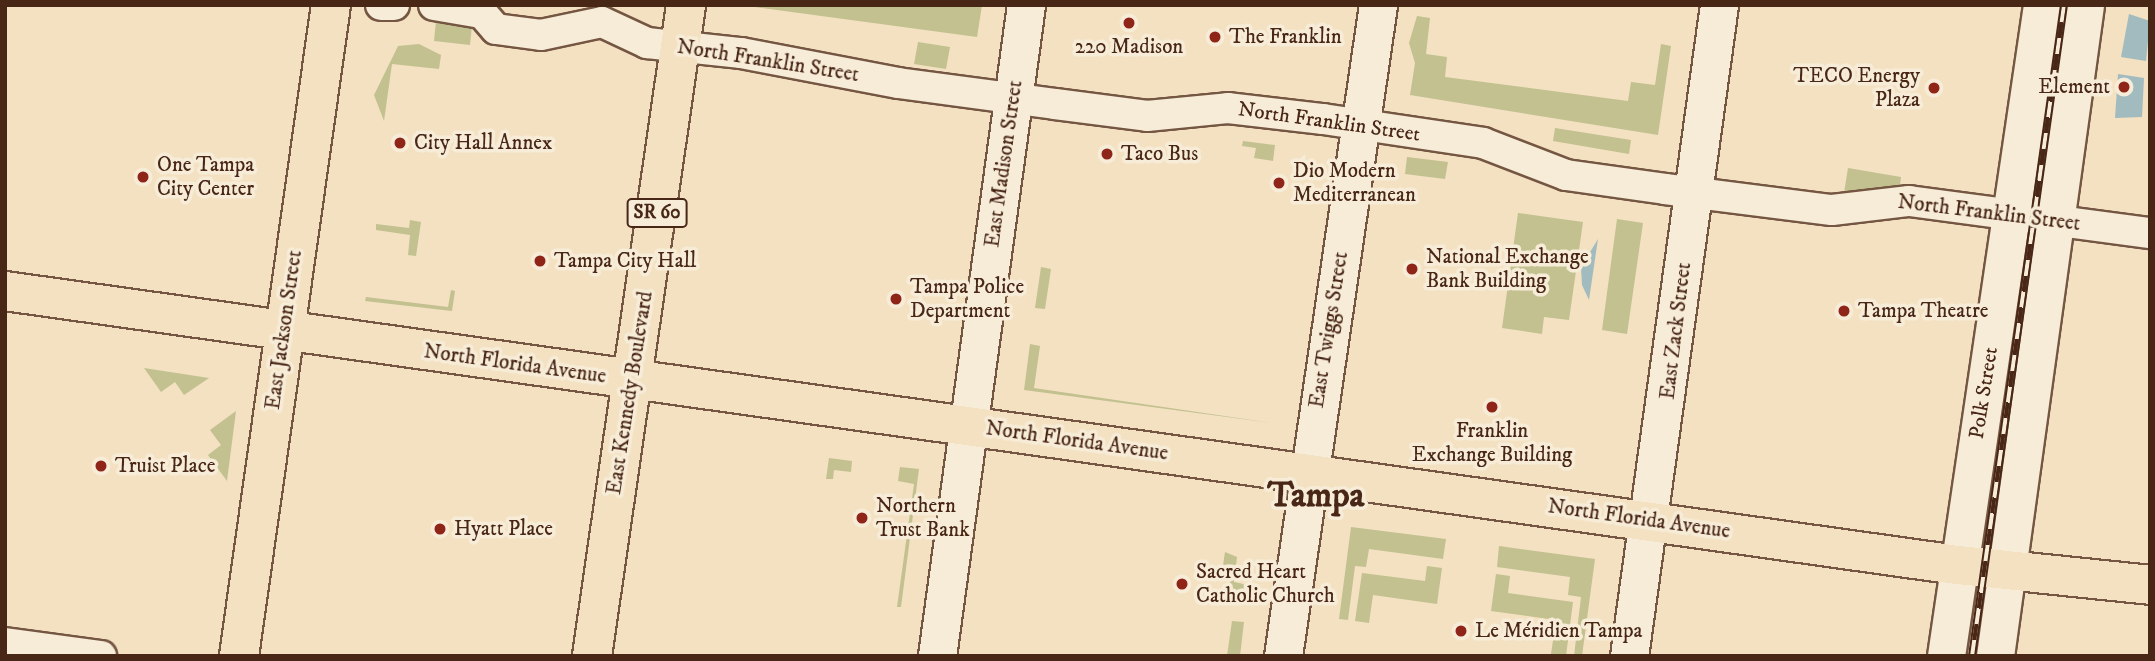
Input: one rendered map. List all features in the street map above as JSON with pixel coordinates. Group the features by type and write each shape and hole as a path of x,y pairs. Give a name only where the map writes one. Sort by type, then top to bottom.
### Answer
{"main road":[{"name":"East Jackson Street","path":"239,656 331,5"},
{"name":"East Kennedy Boulevard","path":"592,656 686,5"},
{"name":"North Florida Avenue","path":"5,291 283,333 968,425 1958,565 2150,585"}],"street":[{"path":"381,5 394,5"},
{"name":"North Franklin Street","path":"434,5 482,13 496,29 541,35 601,22 647,43 1147,116 1249,109 1495,146 1566,175 1832,210 1909,201 2150,233"},
{"name":"East Madison Street","path":"937,656 1026,5"},
{"name":"East Twiggs Street","path":"1283,656 1307,475 1362,126 1378,5"},
{"name":"East Zack Street","path":"1629,656 1651,521 1719,5"},
{"name":"Polk Street","path":"1946,656 2042,5"},
{"path":"1995,656 2085,5"},
{"path":"5,643 101,656"}],"shaded area":[{"path":"739,5 982,5 977,37"},
{"path":"1417,16 1430,18 1426,54 1447,57 1445,77 1628,101 1631,82 1655,85 1661,44 1671,46 1658,135 1410,95 1415,63 1409,43"},
{"path":"436,21 472,25 470,45 434,41"},
{"path":"918,42 950,47 946,69 914,64"},
{"path":"419,44 441,55 439,69 392,64 384,121 374,95 398,46"},
{"path":"1555,128 1631,140 1629,154 1553,141"},
{"path":"1243,141 1275,145 1273,161 1254,158 1256,148 1242,146"},
{"path":"1407,157 1448,162 1445,179 1405,174"},
{"path":"1848,168 1901,177 1900,186 1844,193"},
{"path":"1518,213 1583,222 1569,320 1544,317 1542,334 1502,328"},
{"path":"1617,219 1643,223 1627,334 1602,330"},
{"path":"410,220 421,222 416,256 408,255 410,235 376,230 376,224 409,228"},
{"path":"1041,267 1051,269 1045,309 1035,308"},
{"path":"451,290 455,291 452,311 365,301 366,297 448,307"},
{"path":"1030,344 1040,346 1034,388 1272,423 1024,390"},
{"path":"144,368 209,378 184,395 175,382 161,392"},
{"path":"236,411 227,481 208,455 221,445 210,430"},
{"path":"829,458 852,461 851,472 834,470 833,479 826,479"},
{"path":"900,467 919,469 901,607 897,607 914,484 898,481"},
{"path":"1351,527 1446,539 1443,559 1369,549 1366,567 1355,566 1348,620 1339,619"},
{"path":"1499,546 1595,559 1582,656 1574,656 1581,597 1568,595 1570,577 1497,567"},
{"path":"1225,552 1237,557 1234,582 1248,585 1246,603 1228,601 1231,574 1222,572"},
{"path":"1427,566 1442,568 1437,604 1373,595 1369,623 1355,621 1362,573 1425,581"},
{"path":"1496,574 1510,576 1508,593 1573,602 1566,656 1551,654 1556,620 1491,611"},
{"path":"1232,621 1244,622 1240,656 1227,656"}],"water":[{"path":"2129,14 2150,21 2146,61 2121,57"},
{"path":"2118,74 2144,78 2142,117 2115,118"},
{"path":"1598,239 1589,300 1582,285 1581,267"}],"railway":[{"path":"1972,656 2064,5"}],"place":[{"name":"220 Madison","path":"1129,23"},
{"name":"The Franklin","path":"1215,37"},
{"name":"Element","path":"2124,87"},
{"name":"TECO Energy Plaza","path":"1934,88"},
{"name":"City Hall Annex","path":"400,143"},
{"name":"Taco Bus","path":"1107,154"},
{"name":"One Tampa City Center","path":"143,177"},
{"name":"Dio Modern Mediterranean","path":"1279,183"},
{"name":"Tampa City Hall","path":"540,261"},
{"name":"National Exchange Bank Building","path":"1412,269"},
{"name":"Tampa Police Department","path":"896,299"},
{"name":"Tampa Theatre","path":"1844,311"},
{"name":"Franklin Exchange Building","path":"1492,407"},
{"name":"Truist Place","path":"101,466"},
{"name":"Northern Trust Bank","path":"862,518"},
{"name":"Hyatt Place","path":"440,529"},
{"name":"Sacred Heart Catholic Church","path":"1182,584"},
{"name":"Le Méridien Tampa","path":"1461,631"}],"district":[{"name":"Tampa","path":"1316,496"}]}
